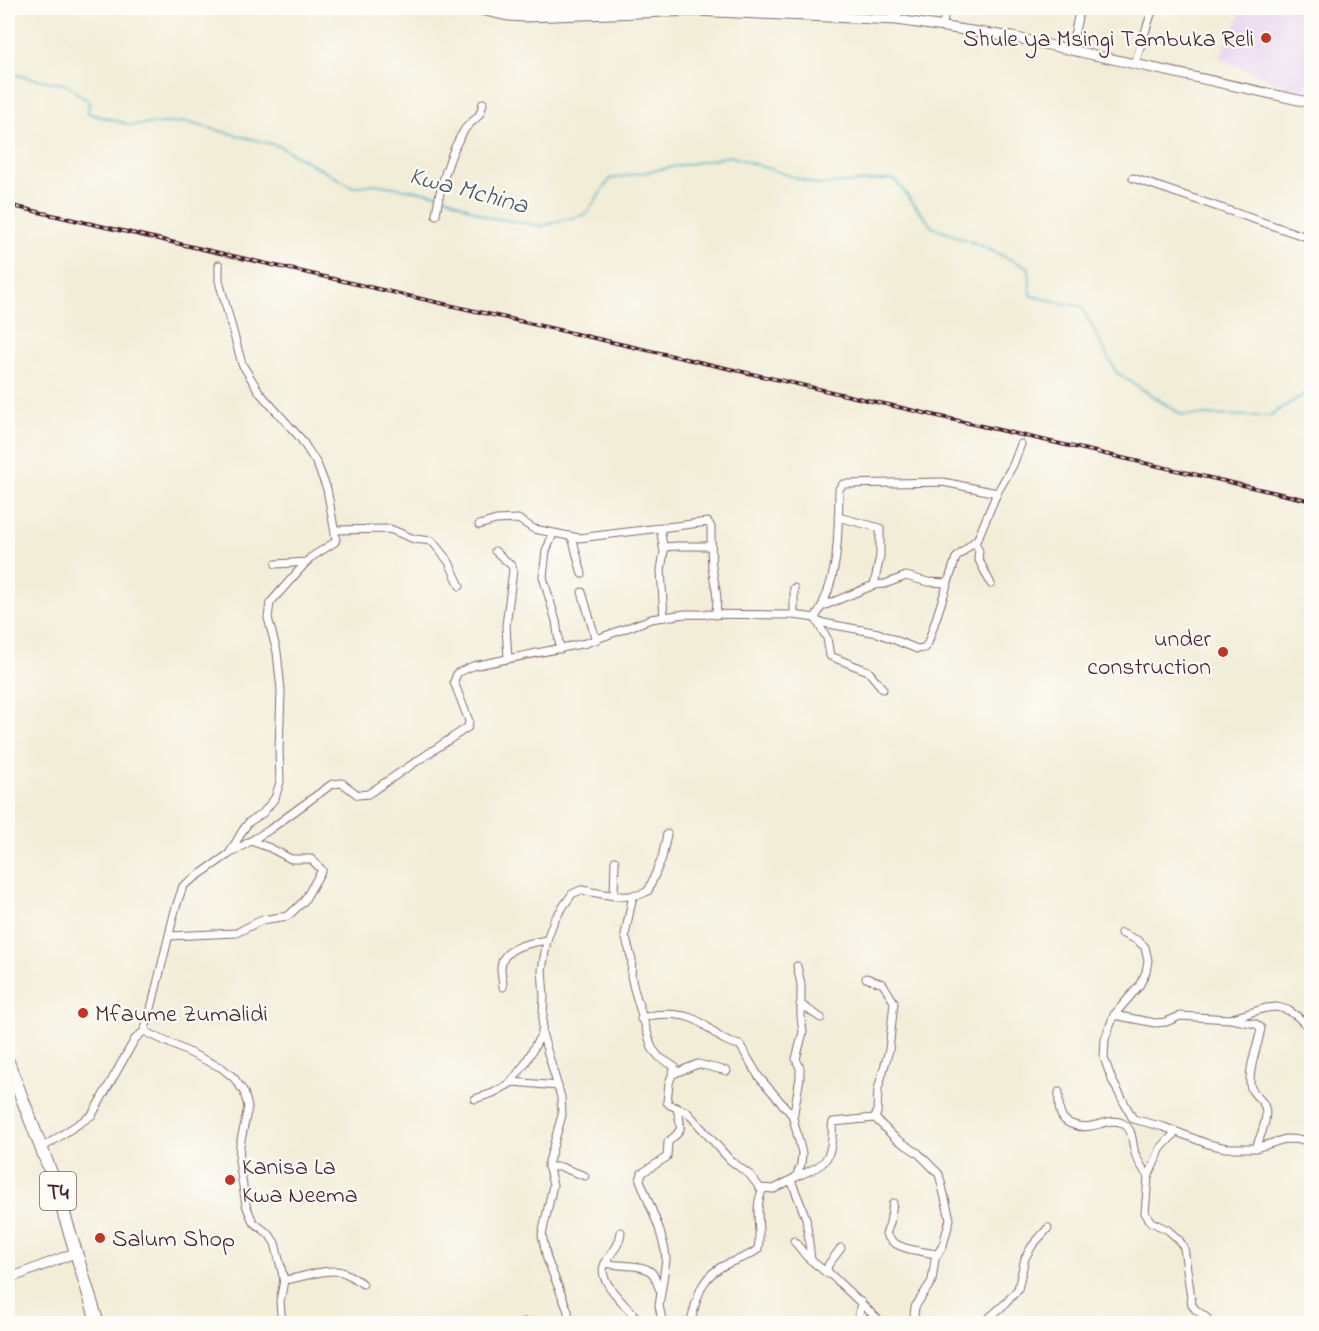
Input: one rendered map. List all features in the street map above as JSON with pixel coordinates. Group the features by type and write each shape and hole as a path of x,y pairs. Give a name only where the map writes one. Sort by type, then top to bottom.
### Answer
{"highway":[{"name":"T4","path":"8,1062 42,1148 98,1323"}],"street":[{"path":"472,8 525,17 552,12 616,10 897,20 1012,37 1311,103"},
{"path":"897,20 899,8"},
{"path":"943,26 945,8"},
{"path":"1071,49 1080,8"},
{"path":"1135,63 1154,8"},
{"path":"436,215 438,194 454,152 466,128 479,118 483,103"},
{"path":"1133,178 1311,239"},
{"path":"219,265 219,281 242,364 260,393 301,438 317,464 327,489 335,530 335,542 316,554 273,598 268,613 277,652 281,690 279,790 268,807 243,830 229,854"},
{"path":"42,1148 92,1115 135,1039 144,1031 183,886 337,782 358,795 371,792 468,727 469,722 454,682 454,676 459,672 473,666 596,640 648,620 685,615 794,615 878,633 921,649 928,643 956,558 975,542 1021,444"},
{"path":"817,620 834,573 839,489 846,483 944,482 997,493"},
{"path":"838,517 880,528 880,556 874,585"},
{"path":"479,525 496,520 518,519 534,529 582,538 708,522 711,527 711,546 718,594 716,615"},
{"path":"660,527 663,548 664,617"},
{"path":"335,530 392,529 415,540 432,541 449,562 460,586"},
{"path":"553,534 546,551 543,578 556,621 560,649"},
{"path":"572,537 582,574"},
{"path":"975,542 979,551 978,558 991,584"},
{"path":"663,548 711,546"},
{"path":"495,551 512,566 513,570 506,626 508,659"},
{"path":"276,564 308,562"},
{"path":"823,606 874,585 885,584 906,576 928,582 947,583"},
{"path":"794,588 794,615"},
{"path":"582,592 596,640"},
{"path":"817,620 827,638 830,656 868,671 884,689"},
{"path":"569,1323 568,1311 547,1259 543,1238 543,1224 553,1185 548,1167 562,1119 561,1097 542,1033 543,967 547,940 557,914 574,893 581,890 623,896 642,894 650,889 662,858 667,834"},
{"path":"169,936 236,933 262,920 288,916 299,908 320,876 322,870 320,867 311,859 291,859 251,841"},
{"path":"614,894 615,861"},
{"path":"633,895 625,935 632,960 632,983 641,1019 654,1051 659,1057 675,1066 669,1083 667,1101 669,1105 687,1112 730,1160 763,1189 774,1189 822,1166 826,1162 833,1122 875,1118"},
{"path":"623,896 630,903"},
{"path":"1121,933 1143,944 1148,960 1146,972 1139,986 1114,1015 1105,1039 1104,1058 1129,1114 1135,1120 1164,1127 1208,1144 1226,1148 1256,1148 1285,1139 1311,1140"},
{"path":"503,987 501,968 506,955 520,946 547,940"},
{"path":"797,966 801,984 800,1004 803,1033 796,1059 800,1068 800,1078 793,1116 802,1153 801,1164 793,1179 806,1218 811,1260"},
{"path":"866,978 883,984 894,1002 889,1050 879,1089 878,1113 875,1118"},
{"path":"800,1004 821,1018"},
{"path":"1114,1015 1155,1023 1166,1022 1180,1016 1215,1020 1229,1019 1277,1007 1293,1013 1311,1031"},
{"path":"641,1019 658,1013 688,1017 697,1020 722,1040 740,1045 759,1077 793,1116"},
{"path":"1229,1019 1256,1024 1261,1028 1250,1071 1251,1089 1263,1102 1265,1110 1264,1124 1256,1148"},
{"path":"144,1031 222,1068 234,1078 244,1092 248,1107 239,1161 246,1205 253,1222 272,1237 275,1243 284,1280 280,1302 282,1323"},
{"path":"476,1099 511,1083 525,1064 542,1033"},
{"path":"673,1074 698,1064 727,1071"},
{"path":"511,1083 558,1086"},
{"path":"1059,1092 1060,1114 1065,1121 1086,1128 1116,1122 1126,1127 1132,1137 1135,1155 1148,1177"},
{"path":"663,1323 659,1306 666,1260 665,1250 640,1178 642,1173 667,1157 668,1142 680,1130 677,1108"},
{"path":"875,1118 895,1138 918,1153 939,1174 950,1219 943,1245 936,1254 932,1281 914,1310 913,1323"},
{"path":"1176,1132 1161,1148 1148,1177 1145,1213 1151,1222 1168,1230 1184,1248 1192,1305 1207,1318 1208,1323"},
{"path":"548,1167 561,1167 585,1176"},
{"path":"690,1323 701,1287 707,1277 722,1266 758,1250 758,1206 763,1189"},
{"path":"893,1203 886,1234 888,1238 902,1247 936,1254"},
{"path":"982,1323 1018,1289 1025,1258 1048,1228"},
{"path":"621,1232 617,1247 605,1263 602,1273 606,1282 642,1323"},
{"path":"794,1241 820,1269 830,1275 883,1323"},
{"path":"830,1275 826,1267 841,1248"},
{"path":"8,1279 77,1252"},
{"path":"605,1263 621,1267 644,1267 652,1274 661,1292"},
{"path":"284,1280 325,1271 336,1271 363,1284"},
{"path":"861,1302 859,1315 861,1323"},
{"path":"1277,1323 1288,1321 1311,1323"},
{"path":"521,1323 532,1323"}],"shaded area":[{"path":"1244,8 1306,8 1311,10 1311,75 1303,93 1219,58"}],"waterway":[{"name":"Kwa Mchina","path":"8,77 15,75 67,85 89,102 88,113 131,125 186,122 279,146 353,187 374,184 437,194"},
{"name":"Kwa Mchina","path":"442,195 487,217 542,226 586,214 610,179 730,156 818,185 894,179 932,227 982,246 1029,268 1031,296 1082,307 1116,372 1182,415 1269,416 1312,389"}],"railway":[{"path":"8,205 1312,501"}],"place":[{"name":"Shule ya Msingi Tambuka Reli","path":"1266,38"},
{"name":"under construction","path":"1223,652"},
{"name":"Mfaume Zumalidi","path":"83,1013"},
{"name":"Kanisa La Kwa Neema","path":"230,1180"},
{"name":"Salum Shop","path":"100,1238"}]}
